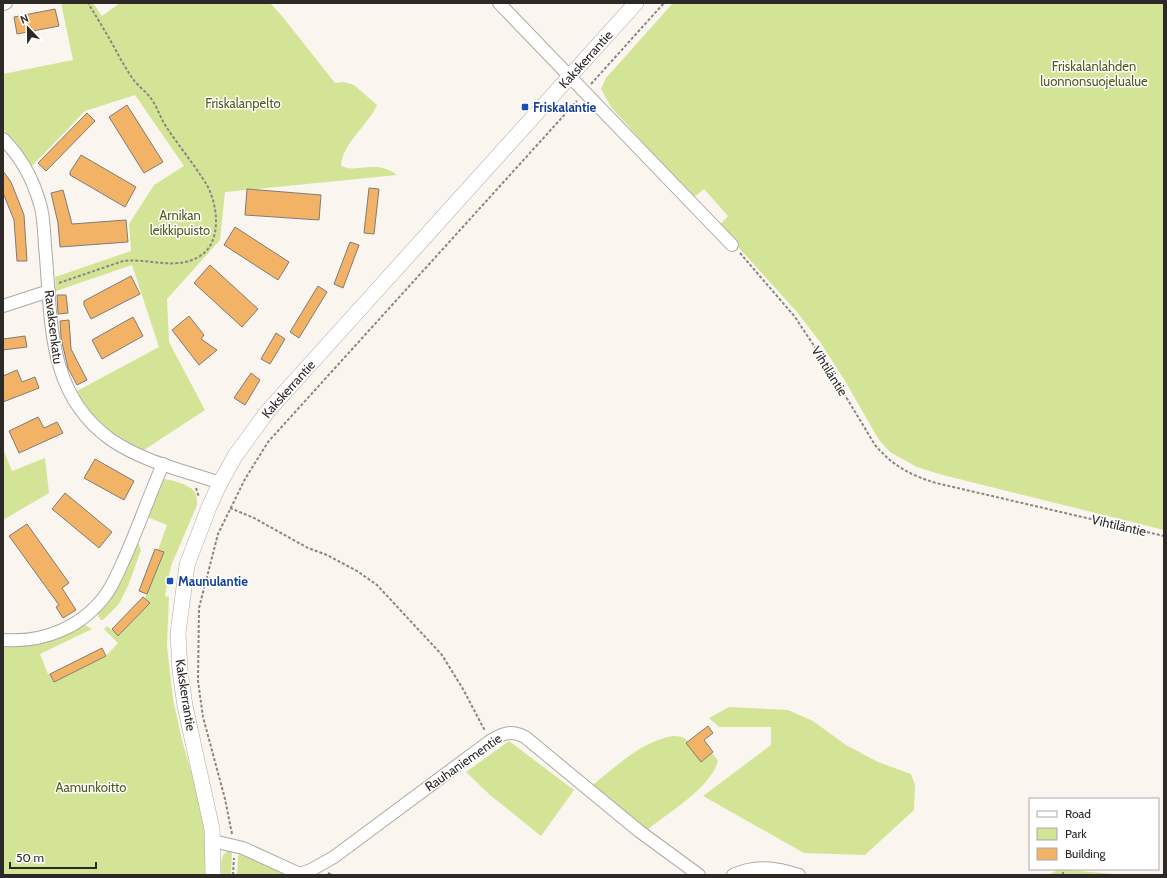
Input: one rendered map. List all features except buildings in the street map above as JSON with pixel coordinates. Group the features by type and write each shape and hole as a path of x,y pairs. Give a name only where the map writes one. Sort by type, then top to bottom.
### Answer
{"main road":[{"name":"Kakskerrantie","path":"214,875 213,842 208,809 185,706 180,670 178,633 187,565 220,483 235,456 267,412 636,3"}],"street":[{"path":"499,3 732,245"},
{"name":"Ravaksenkatu","path":"3,139 24,165 41,205 51,288 55,351 63,380 71,396 84,414 110,439 145,458 220,483"},
{"path":"3,306 51,288"},
{"path":"3,640 27,640 54,634 76,622 97,605 114,581 163,464"},
{"name":"Rauhaniementie","path":"301,874 334,857 490,741 506,733 517,733 525,737 639,831 699,875"},
{"path":"213,842 243,848 301,874"},
{"path":"733,875 750,869 776,868 799,875"}],"path":[{"path":"51,288 123,261 131,260 167,264 192,261 206,252 212,244 215,234 215,212 206,183 164,124 150,96 133,79 88,3"},
{"path":"233,840 225,799 203,716 198,681 199,608 218,534 230,508 245,479 264,448 277,432 664,3"},
{"path":"622,43 625,46"},
{"name":"Vihtiläntie","path":"732,245 795,317 828,367 875,445 894,465 918,478 936,483 1164,536"},
{"path":"230,508 254,518 308,548 333,558 357,571 377,585 442,655 463,689 490,741"},
{"path":"233,875 234,856"}],"green space":[{"name":"Friskalanpelto","path":"61,3 93,3 102,16 120,3 270,3 335,83 344,82 354,85 377,105 368,120 346,149 341,165 346,168 381,168 389,170 397,175 225,192 220,240 167,299 169,342 205,410 144,450 123,439 97,419 83,402 77,391 159,347 132,265 56,291 55,277 131,251 129,224 154,185 184,166 135,95 85,111 32,166 17,144 3,129 3,74 73,60"},
{"name":"Friskalanlahden luonnonsuojelualue","path":"673,3 1164,3 1164,530 939,474 917,467 890,452 879,440 845,381 820,342 797,312 719,226 728,216 704,189 693,198 611,107 601,89 606,78"},
{"path":"3,449 12,471 45,458 49,493 3,520"},
{"name":"Aamunkoitto","path":"162,479 175,481 193,489 197,498 197,505 171,566 165,596 169,597 167,646 173,699 204,827 206,845 206,875 3,875 3,646 37,645 61,637 85,625 92,629 40,654 48,674 50,674 54,682 106,656 118,643 104,629 107,626 119,636 149,603 145,598 164,552 158,550 167,525 147,517"},
{"path":"137,542 141,550 128,586 119,604 103,620 101,620 98,616 99,612 118,586"},
{"path":"729,707 788,710 813,721 846,745 878,762 911,774 915,785 914,810 865,855 804,853 703,796 771,745 771,727 719,727 709,718"},
{"path":"673,736 684,738 688,741 701,762 712,753 718,761 706,781 697,791 646,831 595,788 594,784 641,748"},
{"path":"509,741 574,790 541,836 490,795 466,772"},
{"path":"228,851 231,851 232,853 231,875 221,875 222,858"},
{"path":"241,852 292,875 237,875 238,856"},
{"path":"1057,870 1070,870 1124,875 1049,875"}],"place":[{"name":"Friskalantie","path":"525,107"},
{"name":"Maunulantie","path":"170,581"}],"park label":[{"name":"Arnikan leikkipuisto","path":"180,222"}]}
